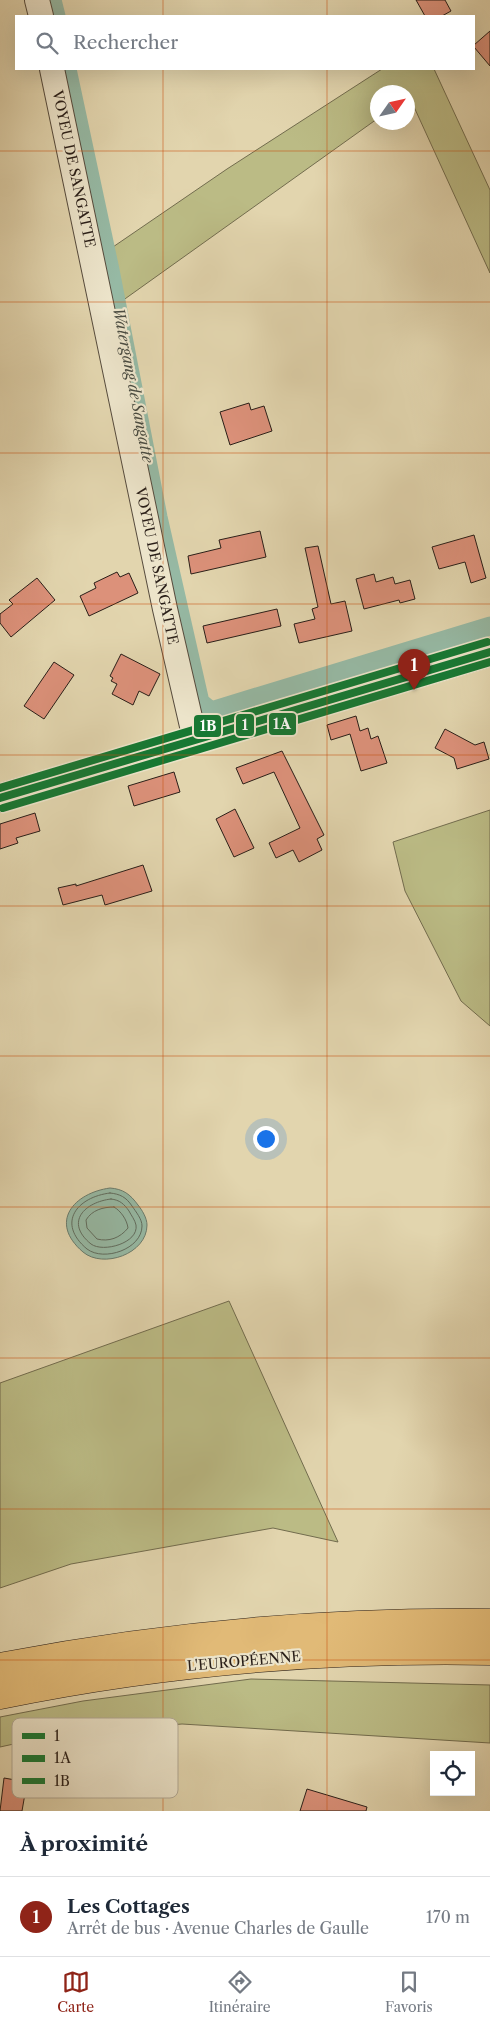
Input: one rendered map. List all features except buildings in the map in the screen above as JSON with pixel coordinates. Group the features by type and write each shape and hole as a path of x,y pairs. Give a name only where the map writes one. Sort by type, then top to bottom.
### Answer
{"main road":[{"path":"0,798 490,652"},
{"name":"L'EUROPÉENNE","path":"0,1667 132,1646 230,1634 380,1624 490,1623"},
{"name":"L'EUROPÉENNE","path":"0,1695 143,1672 268,1658 378,1652 490,1651"},
{"path":"268,1658 490,1666"}],"street":[{"path":"37,0 41,15"},
{"name":"VOYEU DE SANGATTE","path":"52,70 195,739"}],"shaded area":[{"path":"380,70 434,70 490,190 490,273 415,109 415,85 370,85 370,124 122,301 110,249 227,169"},
{"path":"490,810 490,1026 461,1001 405,891 393,842"},
{"path":"229,1301 338,1542 273,1528 71,1564 0,1588 0,1383"},
{"path":"251,1679 490,1685 490,1743 178,1724 178,1718 12,1718 12,1744 0,1747 0,1717 83,1701"}],"water":[{"path":"110,1188 126,1193 140,1207 147,1225 145,1235 140,1244 122,1256 112,1259 91,1257 83,1252 73,1241 67,1230 67,1220 70,1211 76,1203 97,1191"}],"waterway":[{"name":"Watergang de Sangatte","path":"52,0 56,15"},
{"name":"Watergang de Sangatte","path":"67,70 110,270 158,517 200,702 211,711 490,626"}],"transit line":[{"name":"1B","path":"0,788 487,642"},
{"name":"1","path":"0,798 490,652"},
{"name":"1A","path":"3,808 490,662"}],"place":[{"name":"Les Cottages","path":"414,690"}]}
